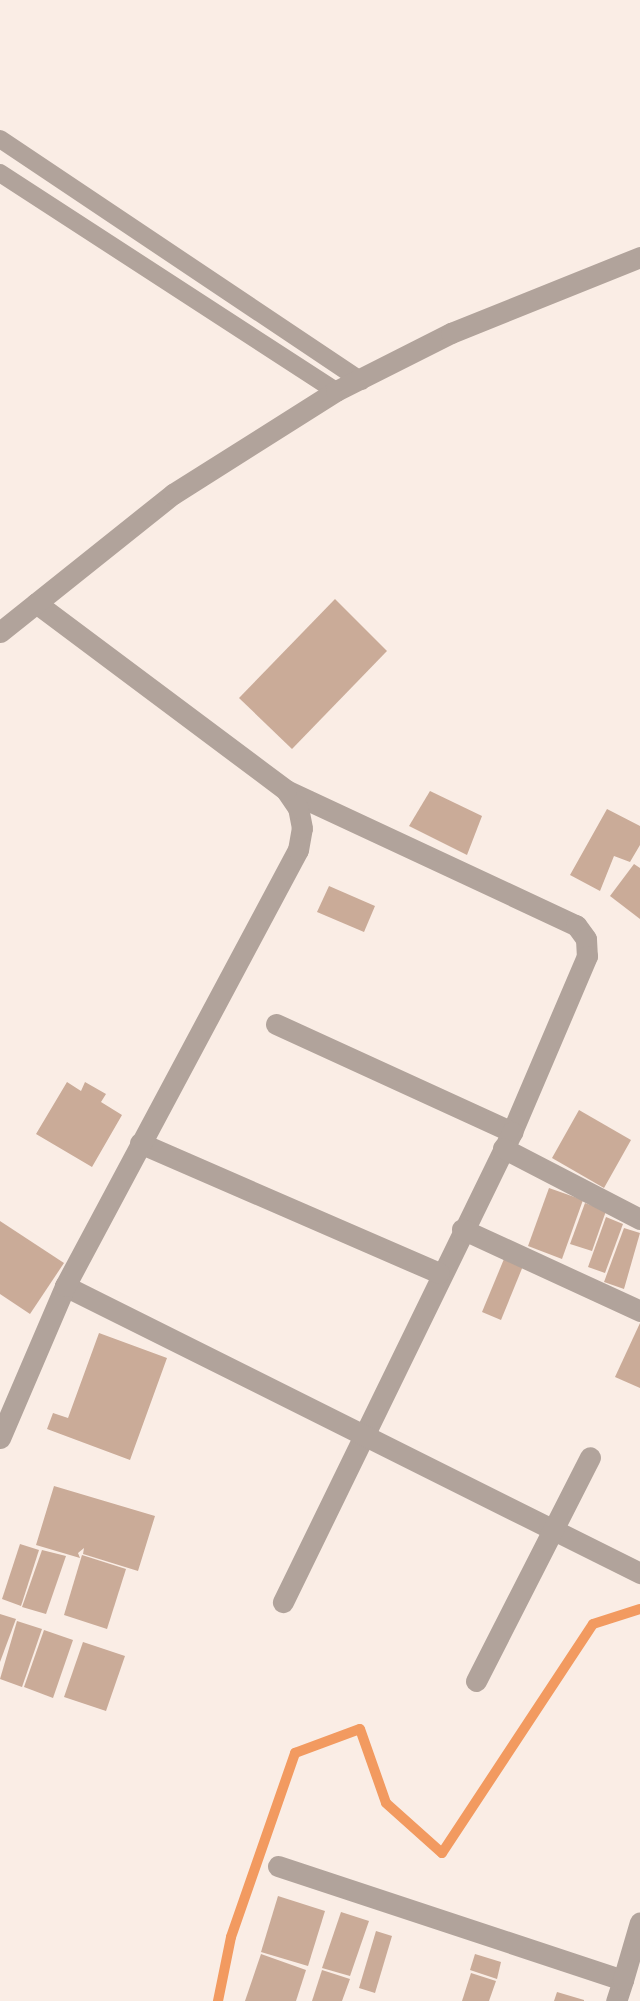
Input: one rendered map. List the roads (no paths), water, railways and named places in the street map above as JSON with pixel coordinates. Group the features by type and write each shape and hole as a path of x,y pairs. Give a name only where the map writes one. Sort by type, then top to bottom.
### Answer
{"street":[{"path":"0,632 173,495 337,391 362,381 451,333 640,257"},
{"path":"36,603 286,790 576,925 586,939 587,956 507,1140 439,1273 364,1438 283,1602"},
{"path":"0,1438 65,1286 139,1143 298,850 302,828 298,808 286,790"},
{"path":"276,1024 507,1140 640,1219"},
{"path":"139,1143 439,1273"},
{"path":"462,1229 640,1311"},
{"path":"65,1286 364,1438 640,1573"},
{"path":"476,1681 556,1531 590,1458"},
{"path":"278,1866 623,1980"},
{"path":"616,2001 640,1922"}],"lane":[{"path":"0,139 362,381"},
{"path":"0,173 337,391"}],"waterway":[{"path":"218,2001 231,1937 295,1753 360,1729 386,1803 442,1853 593,1624 640,1609"}]}
